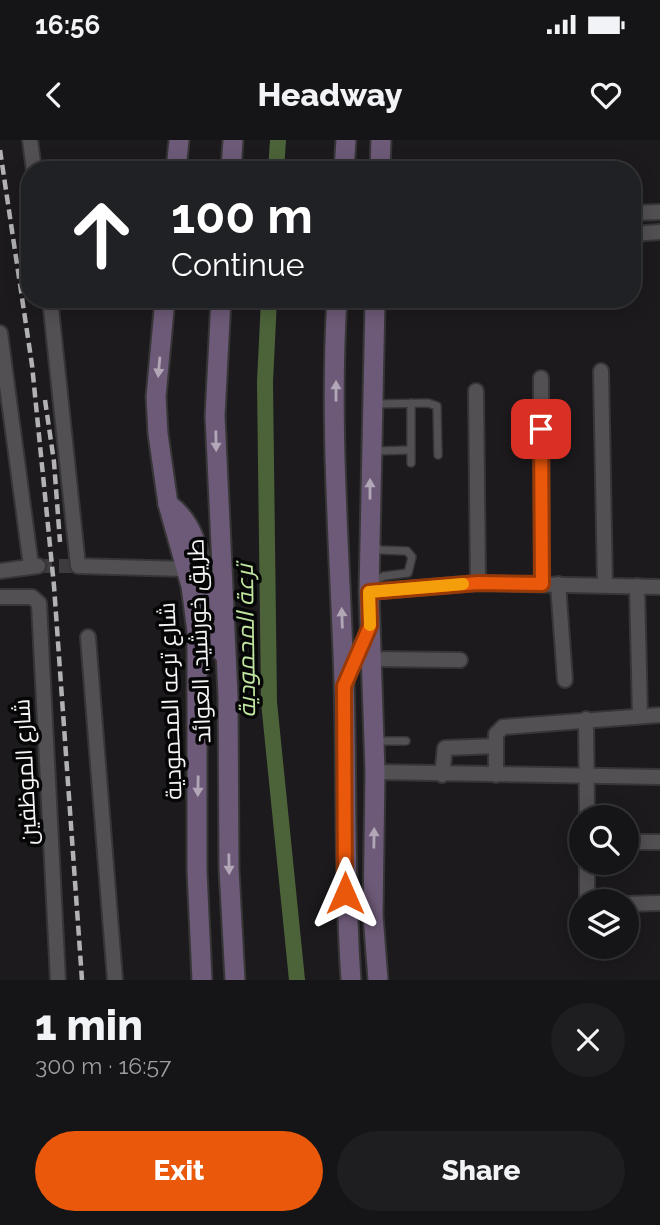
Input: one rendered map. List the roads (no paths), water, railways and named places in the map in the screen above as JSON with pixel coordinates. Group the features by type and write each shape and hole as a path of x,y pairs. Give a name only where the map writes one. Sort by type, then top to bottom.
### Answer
{"main road":[{"path":"177,161 179,140"},
{"path":"232,161 233,140"},
{"path":"345,161 346,140"},
{"path":"380,161 381,140"},
{"name":"شارع ترعه المحمودية","path":"164,308 156,397 168,504 195,610 197,632 197,871 202,980"},
{"name":"طريق خورشيد, العوائد","path":"221,308 215,416 235,980"},
{"path":"337,308 336,461 344,686 345,893 351,980"},
{"path":"376,308 369,588 375,772 373,915 378,980"},
{"path":"168,504 186,519 195,536 209,626 225,657"},
{"path":"344,686 370,626"}],"street":[{"path":"30,140 33,161"},
{"path":"641,213 660,212"},
{"path":"641,235 660,236"},
{"path":"51,308 78,566 185,569"},
{"path":"0,333 34,566 0,571"},
{"path":"601,371 605,586"},
{"path":"541,377 542,584"},
{"path":"476,391 478,583"},
{"path":"369,588 478,583 660,587"},
{"path":"558,584 565,680"},
{"path":"637,586 640,716"},
{"name":"شارع الموظفين","path":"0,597 32,597 40,607 58,980"},
{"path":"88,637 115,980"},
{"path":"370,659 460,660"},
{"path":"496,775 496,734 503,727 660,715"},
{"path":"586,719 587,805"},
{"path":"442,775 445,748 496,746"},
{"path":"375,772 660,777"},
{"path":"639,842 660,842"},
{"path":"639,904 660,903"}],"lane":[{"path":"411,403 411,463"},
{"path":"372,404 431,403 438,409 438,455"},
{"path":"371,451 411,450"},
{"path":"369,588 379,578 408,573 412,557 407,551 377,549 370,539"},
{"path":"374,741 406,741"}],"waterway":[{"name":"ترعة المحمودية","path":"277,161 278,140"},
{"name":"ترعة المحمودية","path":"269,308 265,382 269,702 297,980"}],"tunnel":[{"path":"38,566 78,566"}],"railway":[{"path":"0,150 21,291"},
{"path":"24,308 32,365 54,586 82,980"},
{"path":"45,400 54,462 60,542"}]}
